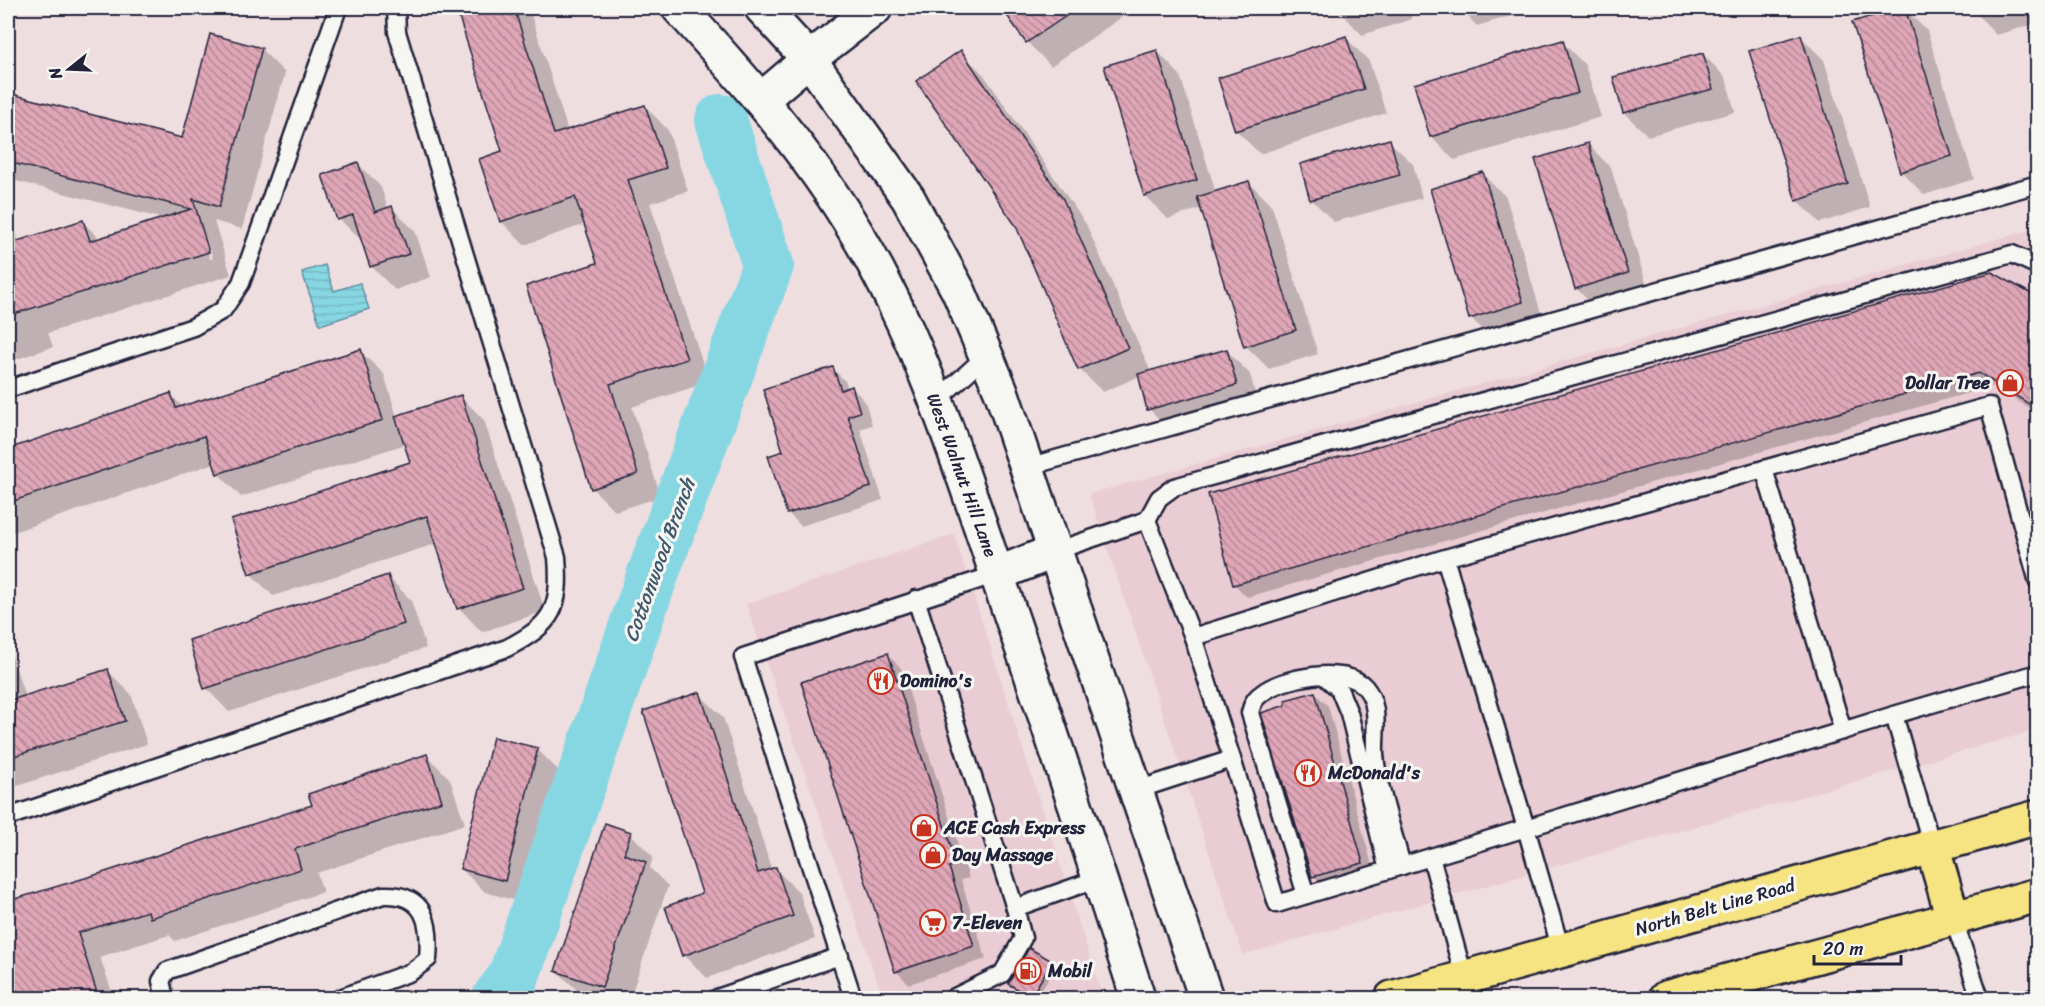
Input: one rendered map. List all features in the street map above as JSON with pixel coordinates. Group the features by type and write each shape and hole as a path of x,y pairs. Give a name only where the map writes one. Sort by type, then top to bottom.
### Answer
{"main road":[{"name":"West Walnut Hill Lane","path":"679,8 762,99 805,153 858,236 901,319 936,401 997,574 1100,878 1138,999"},
{"path":"762,8 809,59 908,198 959,292 986,356 1027,467 1206,999"},
{"path":"762,99 875,8"},
{"path":"997,574 1055,551"},
{"name":"North Belt Line Road","path":"1392,999 2037,817"},
{"path":"1932,846 1953,918"},
{"path":"1684,996 2037,894"}],"lane":[{"path":"8,389 193,327 223,310 241,283 338,8"},
{"path":"8,817 507,648 534,634 551,615 560,589 557,557 397,32 396,8"},
{"path":"1027,467 2037,184"},
{"path":"1055,551 1147,520 1159,498 1174,486 2012,254 2037,266"},
{"path":"936,401 986,356"},
{"path":"1193,637 1445,558 1989,406 2037,582"},
{"path":"1764,469 1843,731"},
{"path":"1147,520 1193,637 1277,904 2037,672"},
{"path":"1445,558 1561,950"},
{"path":"854,999 743,657 997,574"},
{"path":"916,599 1023,938 1002,974 954,999"},
{"path":"1324,676 1339,689 1349,713 1395,868"},
{"path":"1306,895 1251,713 1253,702 1274,685 1298,677 1349,678 1364,686 1371,698 1377,723 1375,756 1395,868"},
{"path":"1894,715 1932,846"},
{"path":"1137,790 1232,759"},
{"path":"1431,856 1464,977"},
{"path":"1015,908 1100,878"},
{"path":"165,999 161,981 167,971 382,894 399,894 415,901 424,916 430,938 428,959 411,972 340,999"},
{"path":"1953,918 1980,999"},
{"path":"717,999 840,956"},
{"path":"2032,999 2037,997"}],"shaded area":[{"path":"2037,228 2037,730 1243,955 1089,494"},
{"path":"954,534 1103,998 883,998 746,604"}],"water":[{"path":"325,265 334,291 360,283 369,309 320,325 302,272"}],"building":[{"path":"456,8 514,8 554,134 645,105 666,168 628,180 687,359 610,384 638,474 591,489 526,286 597,263 575,197 500,222 479,159 502,151"},
{"path":"1002,8 1078,8 1026,43"},
{"path":"1905,8 1952,156 1900,172 1852,22"},
{"path":"210,34 262,48 219,207 193,199 209,252 8,316 8,244 83,220 90,241 191,209 8,162 8,93 182,138"},
{"path":"1801,35 1848,184 1796,201 1749,51"},
{"path":"1346,36 1364,89 1235,131 1218,78"},
{"path":"1563,40 1578,93 1430,137 1414,84"},
{"path":"961,50 1063,199 1128,348 1078,370 1016,226 916,81"},
{"path":"1157,50 1197,180 1144,196 1104,66"},
{"path":"1703,53 1713,89 1623,113 1613,77"},
{"path":"1390,139 1400,175 1310,200 1300,164"},
{"path":"1588,143 1628,273 1575,289 1535,159"},
{"path":"358,162 375,212 392,206 409,254 370,267 353,215 337,220 322,175"},
{"path":"1483,172 1523,302 1469,319 1430,189"},
{"path":"1249,181 1296,330 1244,347 1197,197"},
{"path":"1992,272 2037,297 2037,409 1979,373 1233,585 1208,494"},
{"path":"361,349 383,420 217,474 204,436 8,503 8,449 171,393 176,408"},
{"path":"1227,349 1237,385 1147,410 1138,374"},
{"path":"833,367 841,390 852,386 860,412 848,416 871,487 787,514 768,456 783,451 763,389"},
{"path":"461,395 523,588 457,609 427,516 249,574 231,520 410,462 395,416"},
{"path":"388,575 404,624 204,689 189,640"},
{"path":"888,653 957,865 949,867 974,946 895,972 801,682"},
{"path":"108,669 125,721 8,758 8,701"},
{"path":"700,692 758,873 776,867 793,916 682,956 665,907 702,893 643,711"},
{"name":"McDonald's","path":"1315,692 1363,863 1312,877 1261,713 1286,705 1285,700"},
{"path":"493,737 538,748 505,881 460,869"},
{"path":"427,754 442,801 295,849 301,869 150,918 148,911 78,933 99,999 8,999 8,901 312,805 308,794"},
{"path":"605,823 631,832 624,854 646,862 602,987 555,971"},
{"name":"Mobil","path":"1029,948 1052,961 1031,997 1008,984"}],"waterway":[{"name":"Cottonwood Branch","path":"498,998 513,978 654,571 768,265 721,120"}],"place":[{"name":"Dollar Tree","path":"2010,383"},
{"name":"Domino's","path":"881,681"},
{"name":"McDonald's","path":"1308,773"},
{"name":"ACE Cash Express","path":"924,828"},
{"name":"Day Massage","path":"933,855"},
{"name":"7-Eleven","path":"933,923"},
{"name":"Mobil","path":"1028,971"}]}
